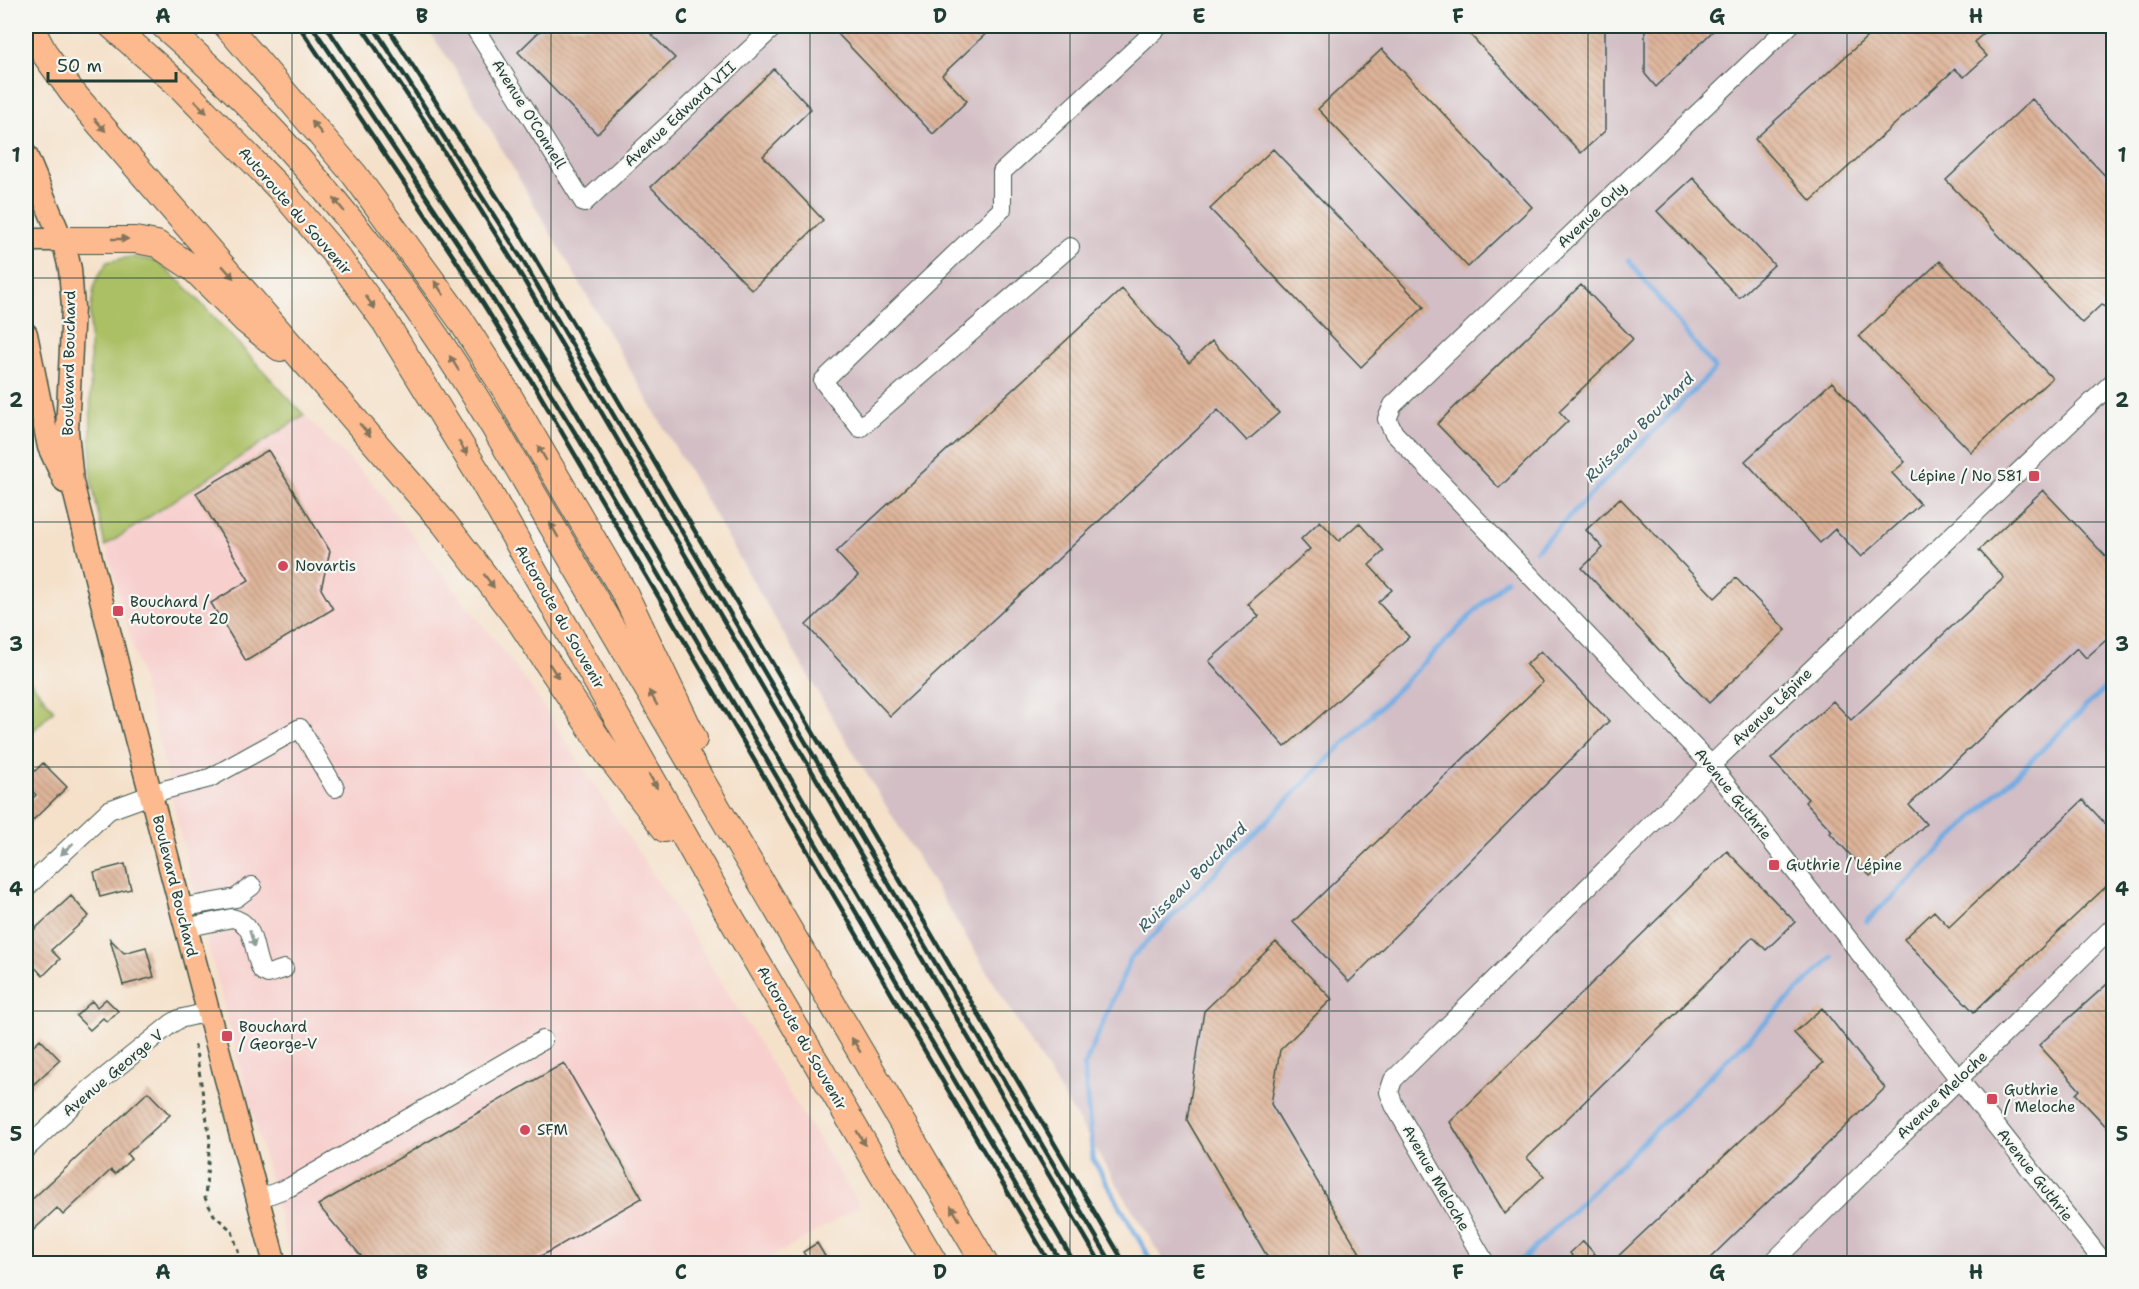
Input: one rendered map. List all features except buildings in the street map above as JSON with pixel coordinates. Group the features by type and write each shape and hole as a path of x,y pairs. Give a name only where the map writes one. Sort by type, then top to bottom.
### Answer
{"highway":[{"path":"30,26 62,80 410,481 491,582 533,640 610,757 724,906"},
{"name":"Autoroute du Souvenir","path":"112,26 179,85 279,188 339,259 385,322 486,488 724,906 935,1263"},
{"path":"164,26 227,84 296,156 337,203 411,298 494,427 985,1263"},
{"path":"227,26 316,127 372,196 431,276 495,374 625,594 777,912"},
{"path":"62,240 135,240 157,244 171,251 194,269 246,321 327,386"}],"main road":[{"name":"Boulevard Bouchard","path":"26,155 68,256 72,297 67,431 69,468 151,795 275,1263"},
{"path":"26,240 62,240"},
{"name":"Boulevard Bouchard","path":"26,334 49,447 78,508"}],"street":[{"name":"Avenue O'Connell","path":"481,26 476,30 584,203"},
{"name":"Avenue Edward VII","path":"584,203 775,26"},
{"path":"1070,247 860,428 823,381 1002,209 1002,172 1160,26"},
{"name":"Avenue Orly","path":"1394,405 1789,26"},
{"name":"Avenue Lépine","path":"1389,1092 1393,1080 1711,765 2114,381"},
{"name":"Avenue Guthrie","path":"1394,405 1387,419 1394,433 1711,765 2105,1263"},
{"path":"26,888 109,810 210,778 300,728 335,788"},
{"path":"183,918 236,898 252,886"},
{"path":"183,918 239,920 250,931 262,971 268,974 284,969"},
{"name":"Avenue Meloche","path":"1771,1263 2114,927"},
{"name":"Avenue George V","path":"26,1149 90,1089 171,1024 179,1019 209,1012"},
{"path":"258,1199 290,1187 543,1040"},
{"name":"Avenue Meloche","path":"1389,1092 1394,1105 1486,1263"}],"path":[{"path":"195,1042 210,1140 205,1198 214,1215 232,1231 242,1263"}],"shaded area":[{"path":"425,26 2113,26 2113,1263 1165,1263 838,727 454,67"},
{"path":"304,415 368,478 530,686 675,908 860,1206 762,1263 292,1263 191,880 164,762 106,546"}],"green space":[{"path":"130,257 156,261 186,287 304,415 105,546 91,479 90,313 95,282 107,262"},
{"path":"26,676 54,710 26,738"}],"waterway":[{"name":"Ruisseau Bouchard","path":"1536,550 1715,369 1629,261"},
{"name":"Ruisseau Bouchard","path":"1153,1264 1093,1159 1084,1067 1131,958 1506,580"},
{"path":"1867,921 2114,679"},
{"path":"1518,1264 1832,957"}],"railway":[{"path":"299,26 457,262 537,390 1050,1264"},
{"path":"312,26 470,262 580,441 1062,1264"},
{"path":"326,26 463,231 566,395 1075,1264"},
{"path":"361,26 426,123 515,265 1101,1264"},
{"path":"373,26 523,261 1112,1264"},
{"path":"387,26 517,228 1125,1264"}],"place":[{"name":"Lépine / No 581","path":"2034,476"},
{"name":"Novartis","path":"283,566"},
{"name":"Bouchard / Autoroute 20","path":"118,611"},
{"name":"Guthrie / Lépine","path":"1774,865"},
{"name":"Bouchard / George-V","path":"227,1036"},
{"name":"Guthrie / Meloche","path":"1992,1099"},
{"name":"SFM","path":"525,1130"}]}
